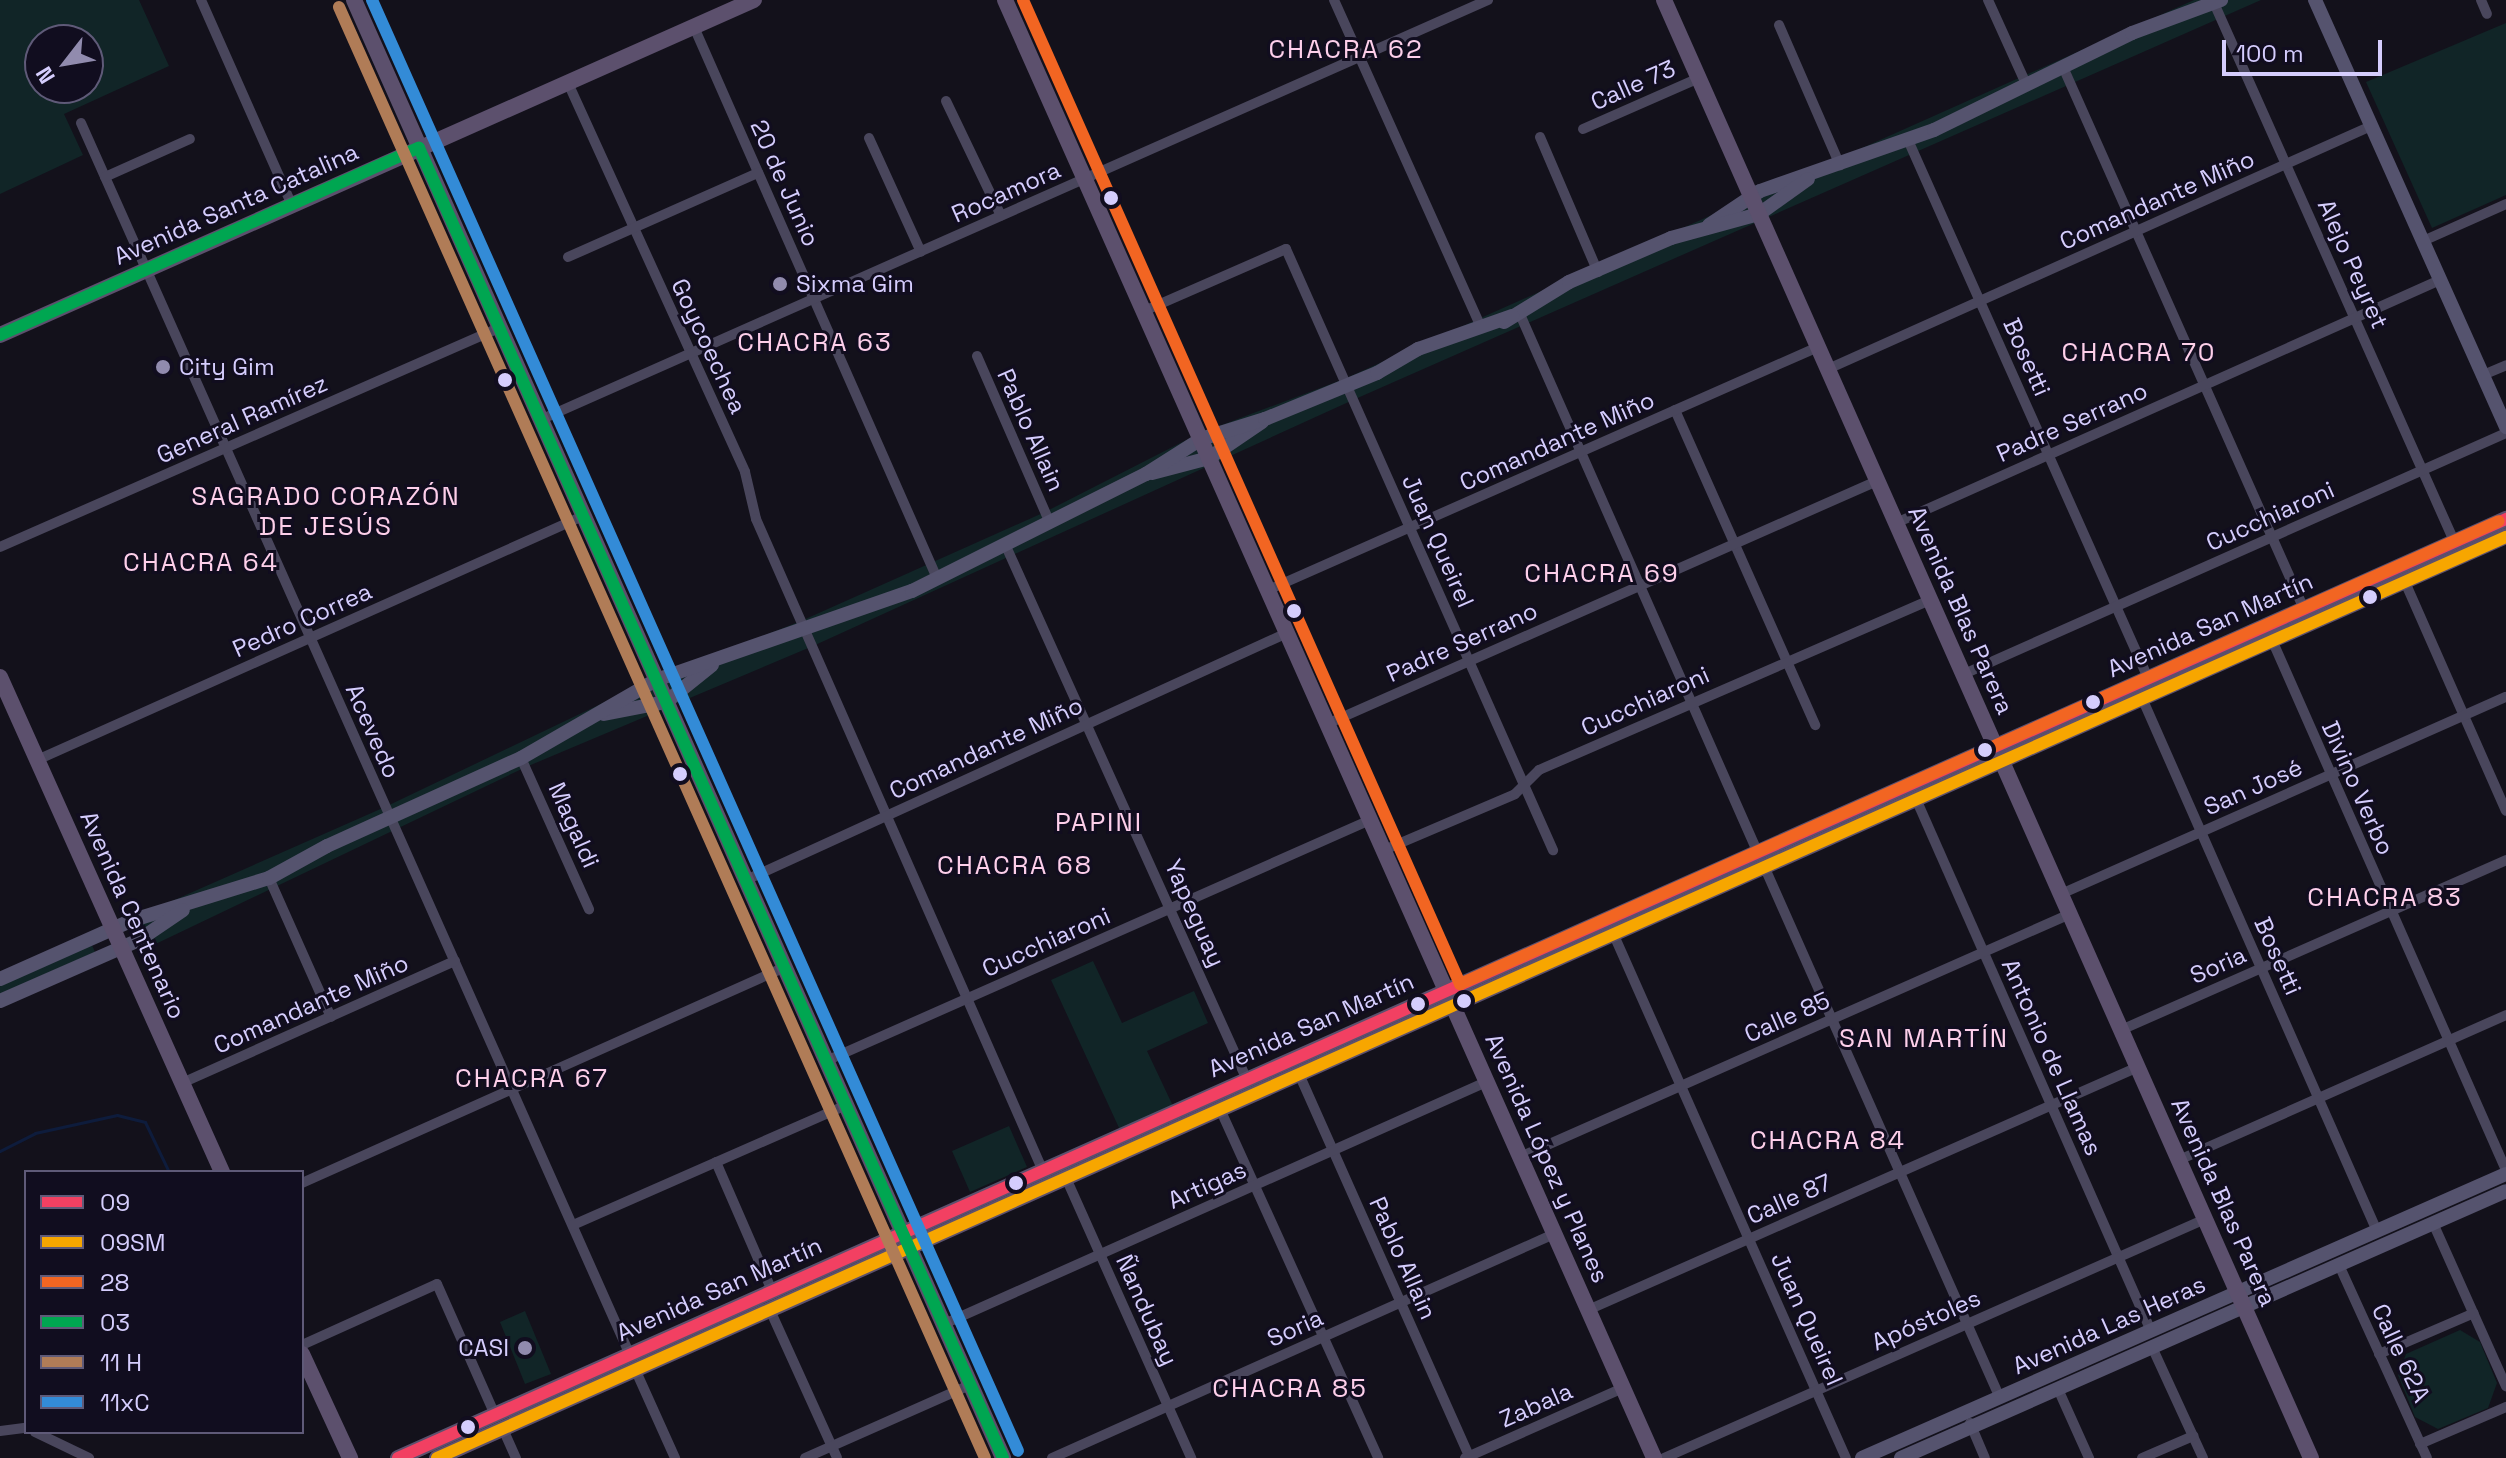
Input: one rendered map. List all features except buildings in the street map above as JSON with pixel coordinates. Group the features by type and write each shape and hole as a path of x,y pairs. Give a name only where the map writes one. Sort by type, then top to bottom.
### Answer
{"main road":[{"path":"354,0 1003,1458"},
{"name":"Avenida Santa Catalina","path":"0,335 754,0"},
{"name":"Avenida López y Planes","path":"1005,0 1654,1458"},
{"name":"Avenida Blas Parera","path":"1664,0 2311,1458"},
{"path":"2315,0 2506,427"},
{"path":"1709,225 1751,195 1812,177 1908,140 2027,86 2132,33 2217,2"},
{"path":"0,979 112,929 269,878 521,758 604,714 656,680 712,664 920,584 1146,474 1201,439 1265,419 1346,383 1377,373 1418,349 1484,326 1503,323 1598,272 1709,225 1759,214 1812,177"},
{"path":"1146,474 1209,458 1265,419"},
{"name":"Avenida San Martín","path":"632,1362 770,1310 1043,1171 1247,1080 1613,933 1761,860 1916,799 2148,678 2506,519"},
{"name":"Avenida San Martín","path":"398,1458 499,1422 632,1362 772,1291 1066,1178 1299,1074 1449,998 1999,754 2142,698 2506,536"},
{"path":"604,714 666,702 712,664"},
{"name":"Avenida Centenario","path":"0,677 221,1170"},
{"path":"0,1001 122,947 197,900"},
{"name":"Avenida Las Heras","path":"1862,1458 2058,1389 2152,1347 2377,1231 2506,1172"},
{"name":"Avenida Las Heras","path":"1901,1458 2000,1398 2151,1331 2339,1265 2506,1191"},
{"path":"304,1358 350,1458"},
{"name":"Avenida San Martín","path":"437,1458 499,1422"}],"street":[{"path":"201,0 292,205"},
{"path":"1334,0 1484,326"},
{"name":"Rocamora","path":"540,420 1488,0"},
{"path":"1988,0 2027,86"},
{"path":"2481,0 2487,14"},
{"name":"Alejo Peyret","path":"2217,2 2454,541"},
{"path":"1779,25 1840,165"},
{"name":"20 de Junio","path":"694,27 936,576"},
{"path":"2063,67 2304,609"},
{"name":"Calle 73","path":"1583,129 1699,78"},
{"name":"Goycoechea","path":"568,83 745,472 756,519 1043,1171"},
{"path":"946,101 1001,216"},
{"name":"Acevedo","path":"81,123 675,1458"},
{"name":"Comandante Miño","path":"1828,369 2371,126"},
{"path":"1540,137 1598,272"},
{"path":"869,138 921,252"},
{"path":"105,177 190,139"},
{"name":"Bosetti","path":"1908,140 2148,678"},
{"path":"568,257 758,173"},
{"path":"2423,241 2506,204"},
{"name":"Juan Queirel","path":"1144,311 1286,249 1553,850"},
{"name":"Padre Serrano","path":"1896,523 2440,280"},
{"path":"1515,314 1641,585 2000,1398"},
{"name":"General Ramírez","path":"0,547 499,328"},
{"name":"Comandante Miño","path":"1268,590 1818,347"},
{"name":"Pablo Allain","path":"977,356 1049,521"},
{"path":"2483,375 2506,365"},
{"path":"1675,410 1815,725"},
{"name":"Cucchiaroni","path":"1964,674 2506,433"},
{"name":"Padre Serrano","path":"1327,724 1877,481"},
{"name":"Pedro Correa","path":"37,760 583,516"},
{"name":"Yapeguay","path":"1005,544 1247,1080"},
{"path":"2405,582 2506,811"},
{"name":"Cucchiaroni","path":"1384,850 1515,794 1539,770 1930,600"},
{"name":"Comandante Miño","path":"746,880 1287,633"},
{"name":"Divino Verbo","path":"2272,640 2506,1172"},
{"name":"San José","path":"2061,894 2506,697"},
{"name":"Bosetti","path":"2142,698 2377,1231"},
{"name":"Magaldi","path":"521,758 589,909"},
{"name":"Antonio de Llamas","path":"1916,799 2151,1331"},
{"name":"Cucchiaroni","path":"826,1061 1370,820"},
{"name":"Soria","path":"2121,1030 2506,860"},
{"path":"269,878 331,1017"},
{"name":"Calle 85","path":"1520,1157 2070,914"},
{"name":"Juan Queirel","path":"1613,933 1846,1458"},
{"name":"Comandante Miño","path":"182,1083 455,961"},
{"path":"304,1182 785,967"},
{"path":"2179,1160 2506,1015"},
{"name":"Calle 87","path":"1588,1310 2138,1067"},
{"name":"Pablo Allain","path":"1299,1074 1468,1457"},
{"name":"Artigas","path":"944,1324 1486,1082"},
{"path":"573,1225 846,1105"},
{"path":"1220,1109 1378,1458"},
{"path":"716,1162 772,1291"},
{"name":"Ñandubay","path":"1066,1178 1191,1458"},
{"name":"Apóstoles","path":"1664,1458 2205,1219"},
{"path":"2433,1223 2506,1386"},
{"name":"Soria","path":"1052,1458 1554,1234"},
{"name":"Calle 62A","path":"2339,1265 2427,1458"},
{"path":"304,1344 437,1284 516,1458"},
{"path":"770,1310 837,1458"},
{"path":"2379,1354 2474,1313"},
{"path":"2152,1347 2203,1458"},
{"path":"805,1458 970,1385"},
{"name":"Zabala","path":"1468,1457 1623,1388"},
{"path":"2058,1389 2089,1458"},
{"path":"2420,1444 2506,1407"},
{"path":"1968,1420 1985,1458"},
{"path":"0,1431 24,1428"},
{"path":"39,1434 89,1458"},
{"path":"2142,1458 2193,1436"}],"green space":[{"path":"0,0 139,0 169,66 104,96 104,24 24,24 24,104 86,104 64,114 83,155 0,194"},
{"path":"2194,0 2261,0 1353,400 813,646 526,767 143,950 129,920 385,807 655,678 801,621 1045,512 1198,434 1344,379"},
{"path":"2506,23 2506,195 2432,228 2366,82"},
{"path":"91,943 95,952 0,994 0,983"},
{"path":"1093,961 1122,1023 1194,991 1208,1023 1147,1051 1173,1106 1120,1130 1051,980"},
{"path":"1009,1126 1027,1167 970,1192 952,1151"},
{"name":"CASI","path":"525,1311 551,1374 525,1384 500,1322"},
{"path":"2460,1330 2480,1342 2497,1383 2488,1408 2438,1429 2415,1417 2398,1375 2406,1354"}],"waterway":[{"path":"0,1151 35,1133 117,1115 145,1122 168,1170"}],"transit line":[{"name":"11xC","path":"372,0 1018,1451"},
{"name":"28","path":"1023,0 1460,984 2499,521"},
{"path":"339,7 985,1458"},
{"name":"03","path":"419,148 1003,1458"},
{"name":"03","path":"0,335 419,148"},
{"name":"09","path":"398,1458 2506,519"},
{"name":"09SM","path":"437,1458 2506,537"}],"place":[{"name":"Sixma Gim","path":"780,284"},
{"name":"City Gim","path":"163,367"},
{"name":"CASI","path":"525,1348"}],"district":[{"name":"CHACRA 62","path":"1346,50"},
{"name":"CHACRA 63","path":"815,343"},
{"name":"CHACRA 70","path":"2139,353"},
{"name":"SAGRADO CORAZÓN DE JESÚS","path":"326,512"},
{"name":"CHACRA 64","path":"201,563"},
{"name":"CHACRA 69","path":"1602,574"},
{"name":"PAPINI","path":"1099,823"},
{"name":"CHACRA 68","path":"1015,866"},
{"name":"CHACRA 83","path":"2385,898"},
{"name":"SAN MARTÍN","path":"1924,1039"},
{"name":"CHACRA 67","path":"532,1079"},
{"name":"CHACRA 84","path":"1828,1141"},
{"name":"CHACRA 85","path":"1290,1389"}]}
